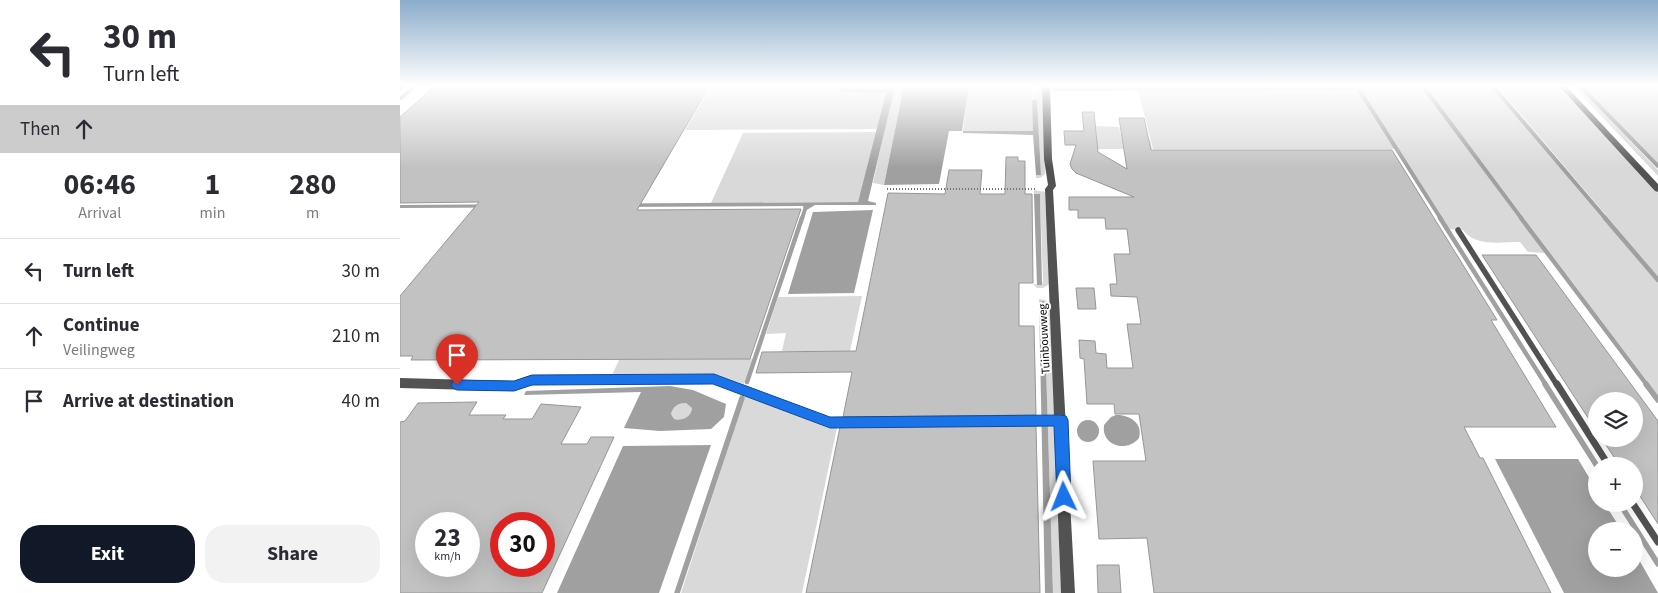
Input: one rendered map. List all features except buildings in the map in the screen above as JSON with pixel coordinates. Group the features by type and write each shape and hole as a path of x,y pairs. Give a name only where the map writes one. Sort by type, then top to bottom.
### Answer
{"street":[{"name":"Tuinbouwweg","path":"1047,113 1048,160 1052,186 1049,189 1055,421 1068,593"},
{"path":"1588,113 1658,189"},
{"path":"400,384 514,386 532,380 547,380"}],"lane":[{"path":"1458,230 1603,457"},
{"path":"547,380 714,379 830,422 1055,421"},
{"path":"1638,512 1658,542"}],"path":[{"path":"887,189 1049,189"}],"shaded area":[{"path":"695,113 881,113 877,129 685,130"},
{"path":"881,113 889,113 868,201 876,203 876,205 815,205 805,211 803,206 400,208 400,205 858,202"},
{"path":"888,113 898,113 884,185 873,183"},
{"path":"898,113 965,113 962,131 949,131 939,184 884,185"},
{"path":"965,113 1033,113 1033,131 963,131"},
{"path":"1032,113 1038,113 1041,175 1036,175 1033,135 963,133 963,131 1033,131"},
{"path":"1038,113 1043,113 1045,174 1040,178 1036,178 1036,175 1041,175"},
{"path":"1144,113 1441,113 1545,253 1528,252 1520,242 1497,243 1481,241 1474,239 1463,230 1449,229 1398,149 1153,149"},
{"path":"1445,113 1514,113 1658,282 1658,396"},
{"path":"1519,113 1583,113 1658,193 1658,277"},
{"path":"1598,113 1603,113 1658,170 1658,176"},
{"path":"1608,113 1658,113 1658,165"},
{"path":"1096,126 1119,127 1122,140 1150,140 1152,149 1091,149 1089,137 1097,137"},
{"path":"877,132 858,202 711,203 743,133"},
{"path":"1034,190 1045,192 1049,284 1043,288 1037,288 1033,284 1042,285 1043,281 1040,194 1034,194"},
{"path":"1034,194 1040,194 1042,285 1037,285"},
{"path":"873,210 854,293 788,294 813,212"},
{"path":"862,296 850,351 782,351 786,333 766,334 778,297"},
{"path":"1039,299 1051,304 1061,593 1053,593 1044,302 1039,302"},
{"path":"1044,301 1053,593 1045,593 1039,302"},
{"path":"752,359 744,384 718,375 612,375 619,360"},
{"path":"670,386 693,390 726,404 724,417 711,429 660,431 624,428 641,392 524,395 526,391","holes":["686,403 692,408 690,414 683,419 674,419 671,414 675,407 681,404"]},
{"path":"745,396 828,428 837,428 802,593 681,593"},
{"path":"686,403 692,408 690,414 683,419 674,419 671,414 673,409 679,404"},
{"path":"1116,415 1126,416 1137,424 1140,433 1139,438 1134,443 1122,446 1116,445 1107,438 1104,432 1104,425 1111,417"},
{"path":"1088,420 1096,423 1099,431 1096,439 1088,442 1080,439 1077,431 1080,423"},
{"path":"711,445 659,593 557,593 623,446"},
{"path":"1495,459 1578,459 1588,476 1588,512 1610,512 1616,522 1588,522 1588,577 1643,577 1643,567 1658,593 1564,593"}],"waterway":[{"path":"1374,113 1441,219"},
{"path":"1443,113 1522,219"},
{"path":"1516,113 1606,219"},
{"path":"1606,113 1658,166"},
{"path":"802,219 806,206"},
{"path":"747,382 802,218"},
{"path":"1440,218 1546,385"},
{"path":"1521,218 1647,385"},
{"path":"1605,218 1658,280"},
{"path":"1545,384 1591,457"},
{"path":"1646,384 1658,400"},
{"path":"677,593 742,398"},
{"path":"1625,512 1658,564"}],"route":[{"path":"457,385 514,386 532,380 714,379 830,422 1061,420 1064,497"}]}
